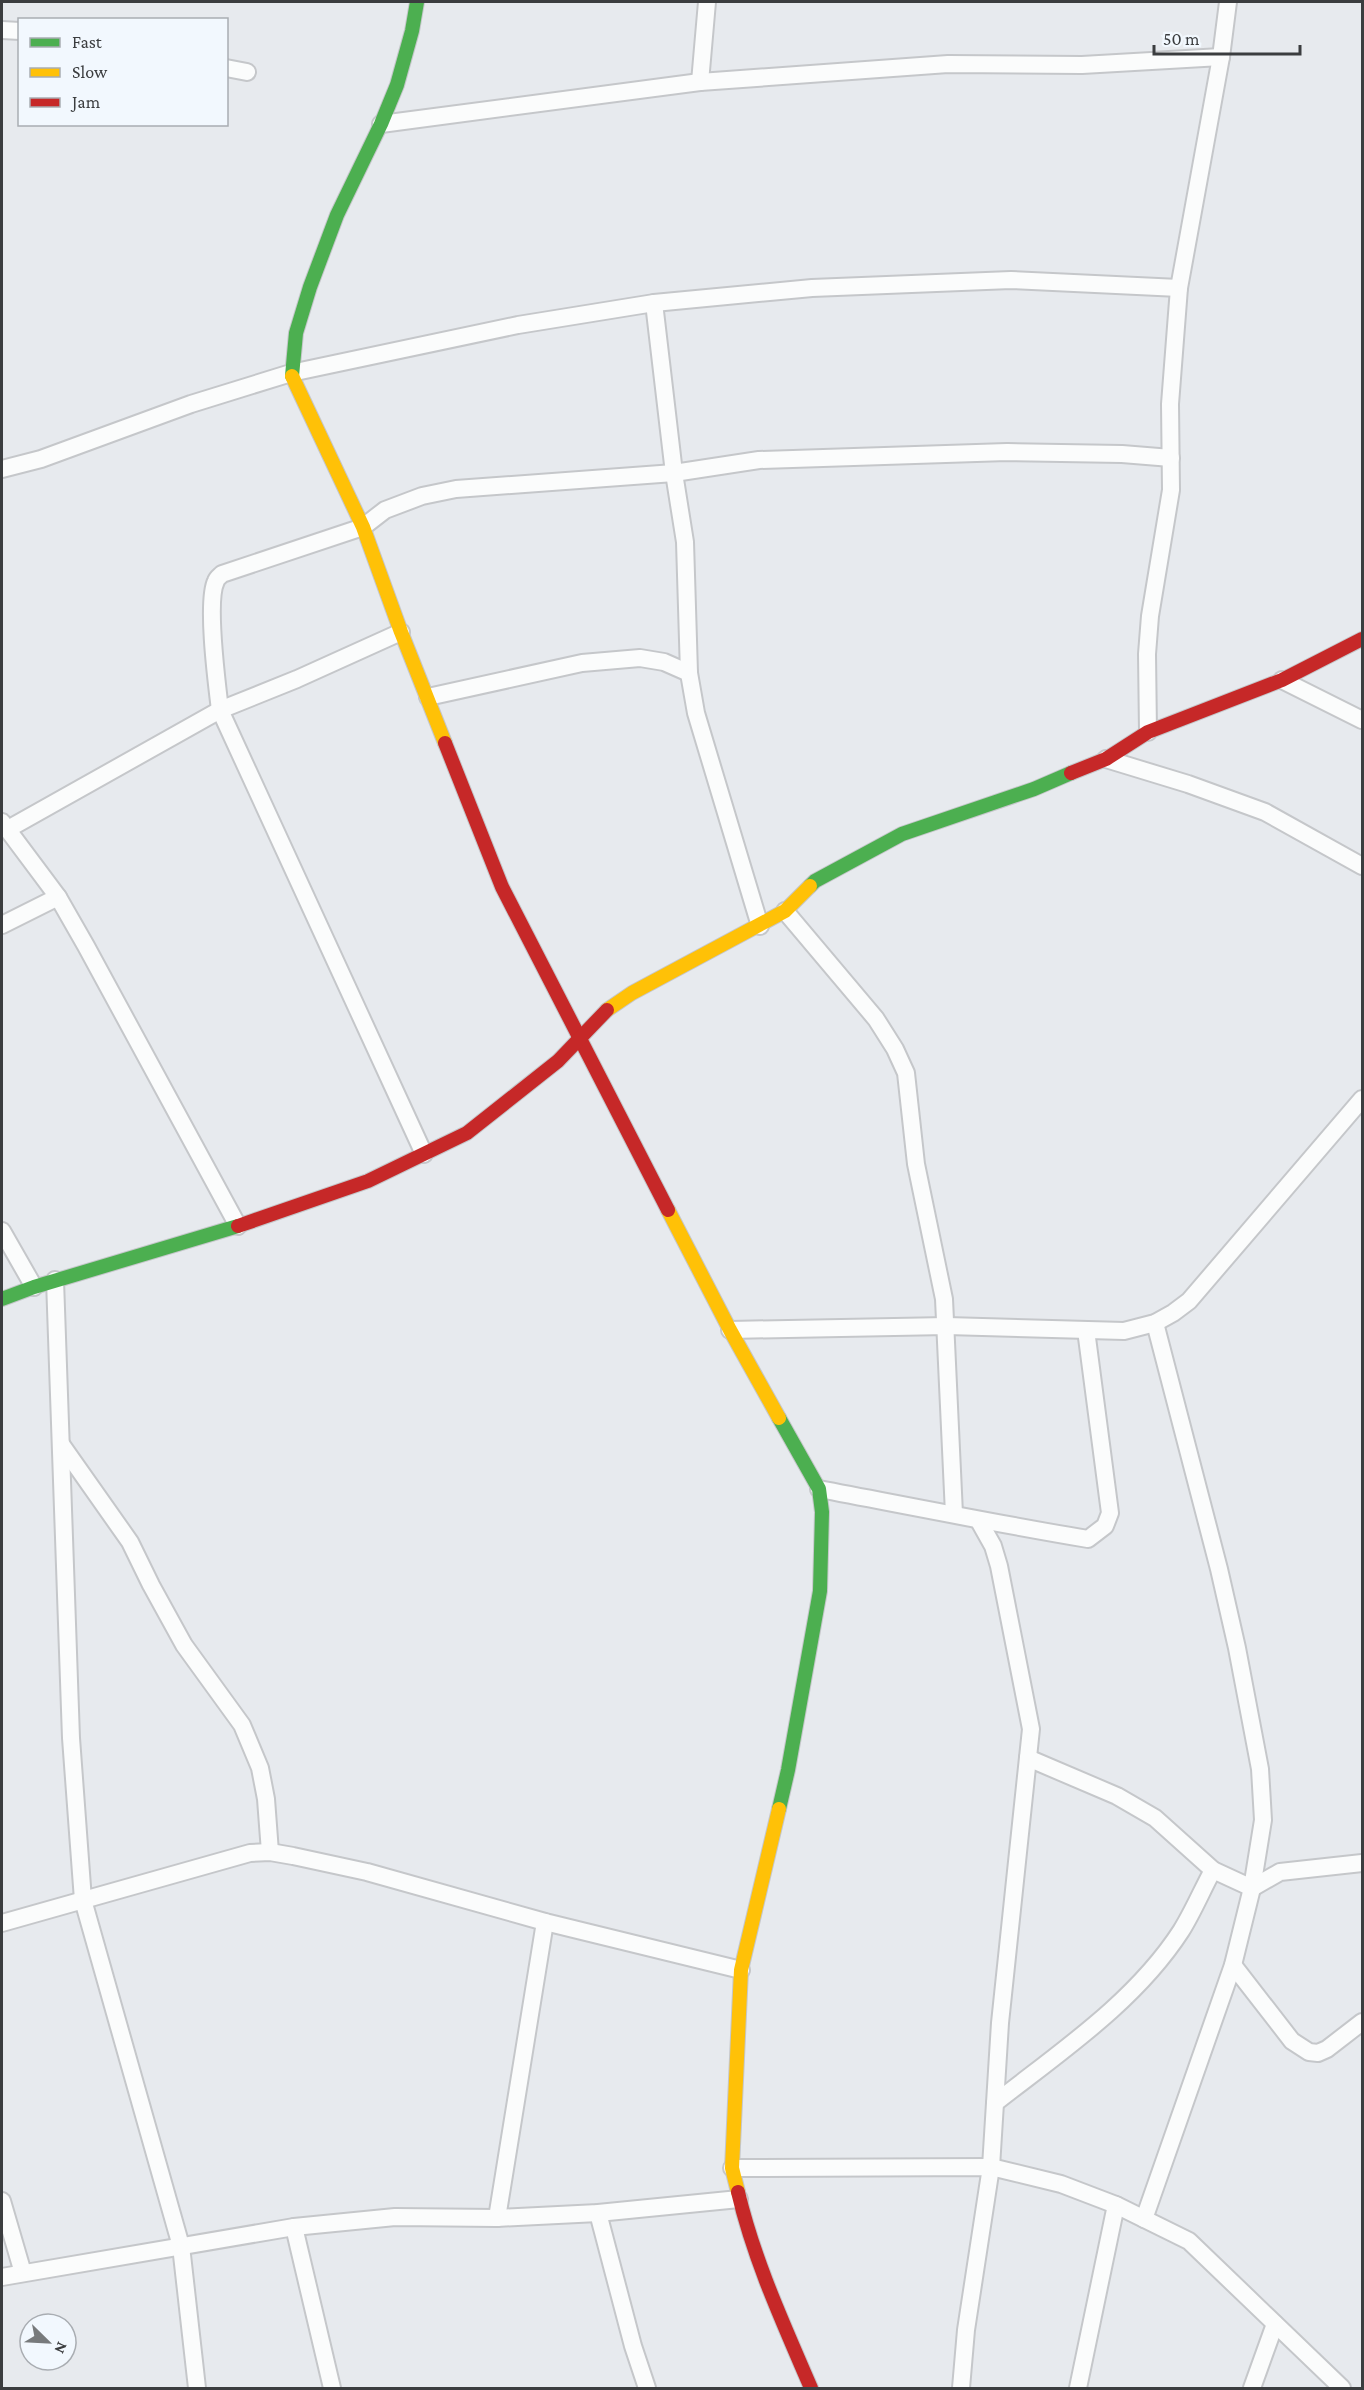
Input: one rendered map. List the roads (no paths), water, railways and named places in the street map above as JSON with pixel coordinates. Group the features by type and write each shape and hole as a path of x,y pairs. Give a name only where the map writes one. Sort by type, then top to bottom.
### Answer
{"street":[{"path":"417,2 397,85 381,124 337,215 310,287 296,333 291,373 363,527 401,632 502,887 730,1330 819,1489 822,1512 820,1591 788,1770 741,1970 732,2168 748,2235 769,2291 811,2388"},
{"path":"700,82 707,2"},
{"path":"1148,732 1150,616 1171,490 1170,404 1179,288 1221,57 1228,2"},
{"path":"2,30 18,31"},
{"path":"381,124 700,82 948,64 1082,65 1221,57"},
{"path":"228,69 247,72"},
{"path":"3,471 191,404 291,373 518,325 654,303 812,288 1011,280 1179,288"},
{"path":"654,303 674,472 685,542 689,673 696,713 760,926"},
{"path":"424,1154 220,710 215,672 213,597 216,582 222,574 363,527 385,510 422,496 456,489 674,472 759,460 995,453 1122,454 1171,458"},
{"path":"238,1226 58,897 5,826 220,710 401,632"},
{"path":"2,1299 55,1280 238,1226 368,1181 424,1154 467,1133 558,1061 602,1014 632,993 785,911 815,881 837,872 902,834 1034,789 1106,759 1148,732 1282,680 1362,639"},
{"path":"428,697 582,663 640,658 664,662 689,673"},
{"path":"1282,680 1362,720"},
{"path":"1106,759 1188,784 1265,812 1362,866"},
{"path":"2,925 58,897"},
{"path":"785,911 876,1019 895,1049 906,1073 916,1164 932,1245 941,1277 947,1326 954,1514"},
{"path":"730,1330 947,1326 1124,1331 1155,1323 1189,1301 1362,1099"},
{"path":"2,1231 34,1287"},
{"path":"55,1280 71,1738 82,1900 181,2246 197,2388"},
{"path":"1144,2219 1233,1965 1252,1888 1263,1820 1260,1769 1237,1648 1219,1569 1155,1323"},
{"path":"819,1489 954,1514 979,1521 1089,1539 1105,1526 1110,1513 1086,1330"},
{"path":"61,1444 130,1542 184,1645 242,1725 260,1768 266,1799 270,1852"},
{"path":"961,2388 966,2330 991,2168 1000,2023 1031,1729 999,1566 993,1546 979,1521"},
{"path":"1028,1758 1118,1796 1155,1818 1213,1870 1252,1888"},
{"path":"2,1923 250,1853 270,1852 367,1872 545,1922 741,1970"},
{"path":"1252,1888 1280,1872 1362,1863"},
{"path":"995,2103 1085,2033 1142,1981 1181,1931 1213,1870"},
{"path":"497,2218 545,1922"},
{"path":"1233,1965 1292,2042 1309,2052 1318,2053 1327,2049 1362,2022"},
{"path":"732,2168 991,2168 1061,2184 1116,2205 1189,2241 1342,2388"},
{"path":"2,2277 294,2227 395,2217 497,2218 598,2213 739,2199"},
{"path":"2,2201 23,2273"},
{"path":"1078,2388 1116,2205"},
{"path":"598,2213 647,2388"},
{"path":"294,2227 332,2388"},
{"path":"1252,2388 1275,2324"}]}
